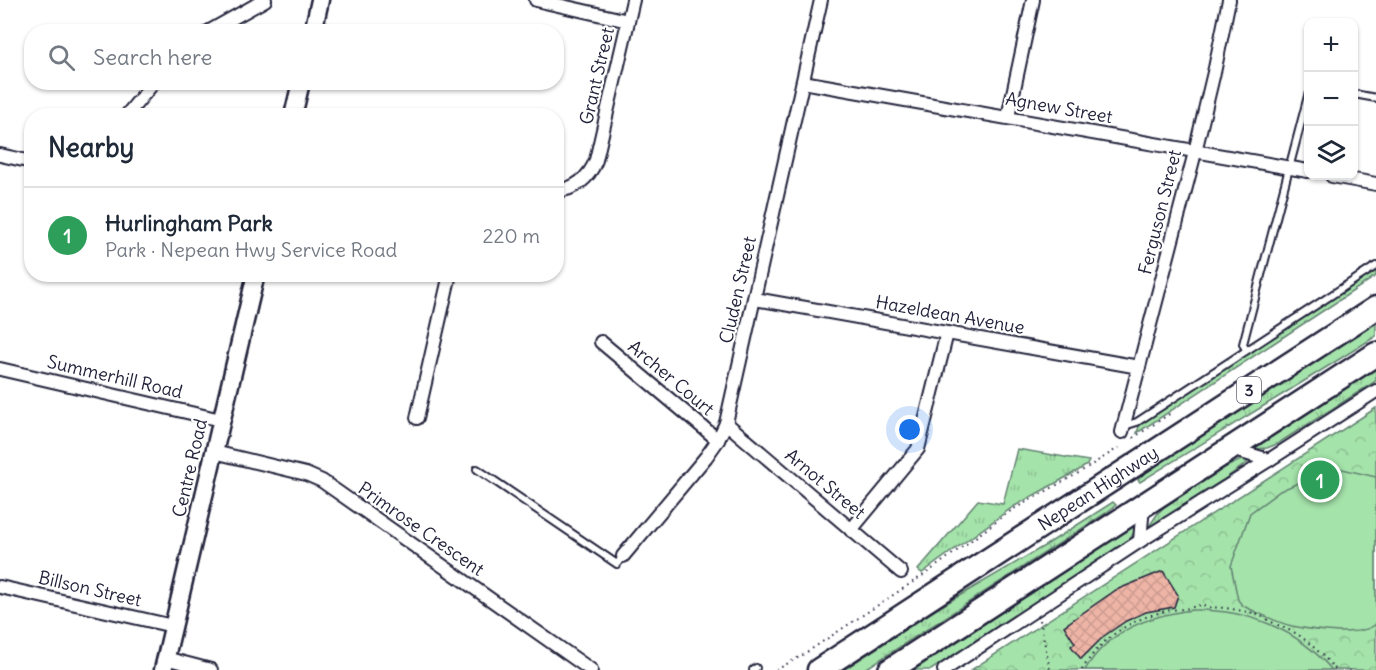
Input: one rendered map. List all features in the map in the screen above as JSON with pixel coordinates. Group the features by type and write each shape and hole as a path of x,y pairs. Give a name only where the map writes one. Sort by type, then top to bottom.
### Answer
{"highway":[{"name":"Nepean Highway","path":"819,670 1376,308"},
{"name":"3","path":"890,670 1376,354"},
{"path":"1122,473 1143,506"}],"main road":[{"path":"315,24 320,0"},
{"path":"295,108 299,90"},
{"name":"Centre Road","path":"164,664 254,282"}],"street":[{"path":"222,24 265,0"},
{"path":"536,0 628,21"},
{"name":"Grant Street","path":"564,190 586,178 596,160 633,0"},
{"name":"Cluden Street","path":"623,556 706,457 726,423 821,0"},
{"path":"1008,117 1033,0"},
{"name":"Ferguson Street","path":"1123,429 1195,150 1229,0"},
{"name":"Agnew Street","path":"803,82 1304,170"},
{"path":"133,108 147,90"},
{"path":"0,155 24,160"},
{"path":"1354,180 1376,184"},
{"path":"417,418 448,282"},
{"name":"Hazeldean Avenue","path":"754,299 1139,367"},
{"path":"851,530 918,449 947,333"},
{"name":"Archer Court","path":"601,342 718,440"},
{"name":"Summerhill Road","path":"0,369 221,420"},
{"path":"944,670 1140,541 1376,391"},
{"name":"Arnot Street","path":"726,423 901,572"},
{"path":"1231,449 1269,460"},
{"name":"Primrose Crescent","path":"214,452 306,474 322,482 591,670"},
{"path":"1140,541 1143,506"},
{"name":"Billson Street","path":"0,587 173,626"},
{"path":"164,664 211,670"}],"lane":[{"path":"1358,95 1376,98"},
{"path":"1246,350 1244,344 1304,112"},
{"path":"1123,429 1376,266"},
{"path":"477,469 617,564 623,556"}],"path":[{"path":"776,670 931,570 1012,510 1077,474 1172,412"},
{"path":"1082,670 1095,651 1116,632 1146,617 1167,611 1192,608 1196,605 1259,614 1299,636 1314,647 1336,670"},
{"path":"1038,608 1050,670"}],"green space":[{"path":"1376,265 1376,276 1137,433 1140,423"},
{"path":"1376,323 1376,336 1140,482 1138,480 1167,458"},
{"path":"1376,369 1376,381 1277,444 1267,448 1253,449"},
{"path":"1376,408 1376,670 971,670"},
{"path":"1017,449 1089,461 1079,470 1013,507 922,573 918,570 978,500 1003,504"},
{"path":"1241,460 1251,460 1148,528 1164,507 1224,468"},
{"path":"1334,467 1376,477 1376,624 1359,631 1348,632 1311,629 1279,622 1243,606 1238,600 1231,566 1250,513 1280,491"},
{"path":"1113,502 1116,505 1106,513 864,670 843,670 935,610 1046,545"},
{"path":"1136,524 1130,539 931,670 914,670"},
{"path":"1193,610 1233,613 1270,624 1303,643 1332,670 1085,670 1106,644 1132,627 1161,616"}],"building":[{"path":"1163,571 1178,595 1174,607 1146,612 1126,621 1104,636 1081,659 1071,646 1075,643 1064,626 1116,590"}],"place":[{"name":"Hurlingham Park","path":"1320,480"}]}
